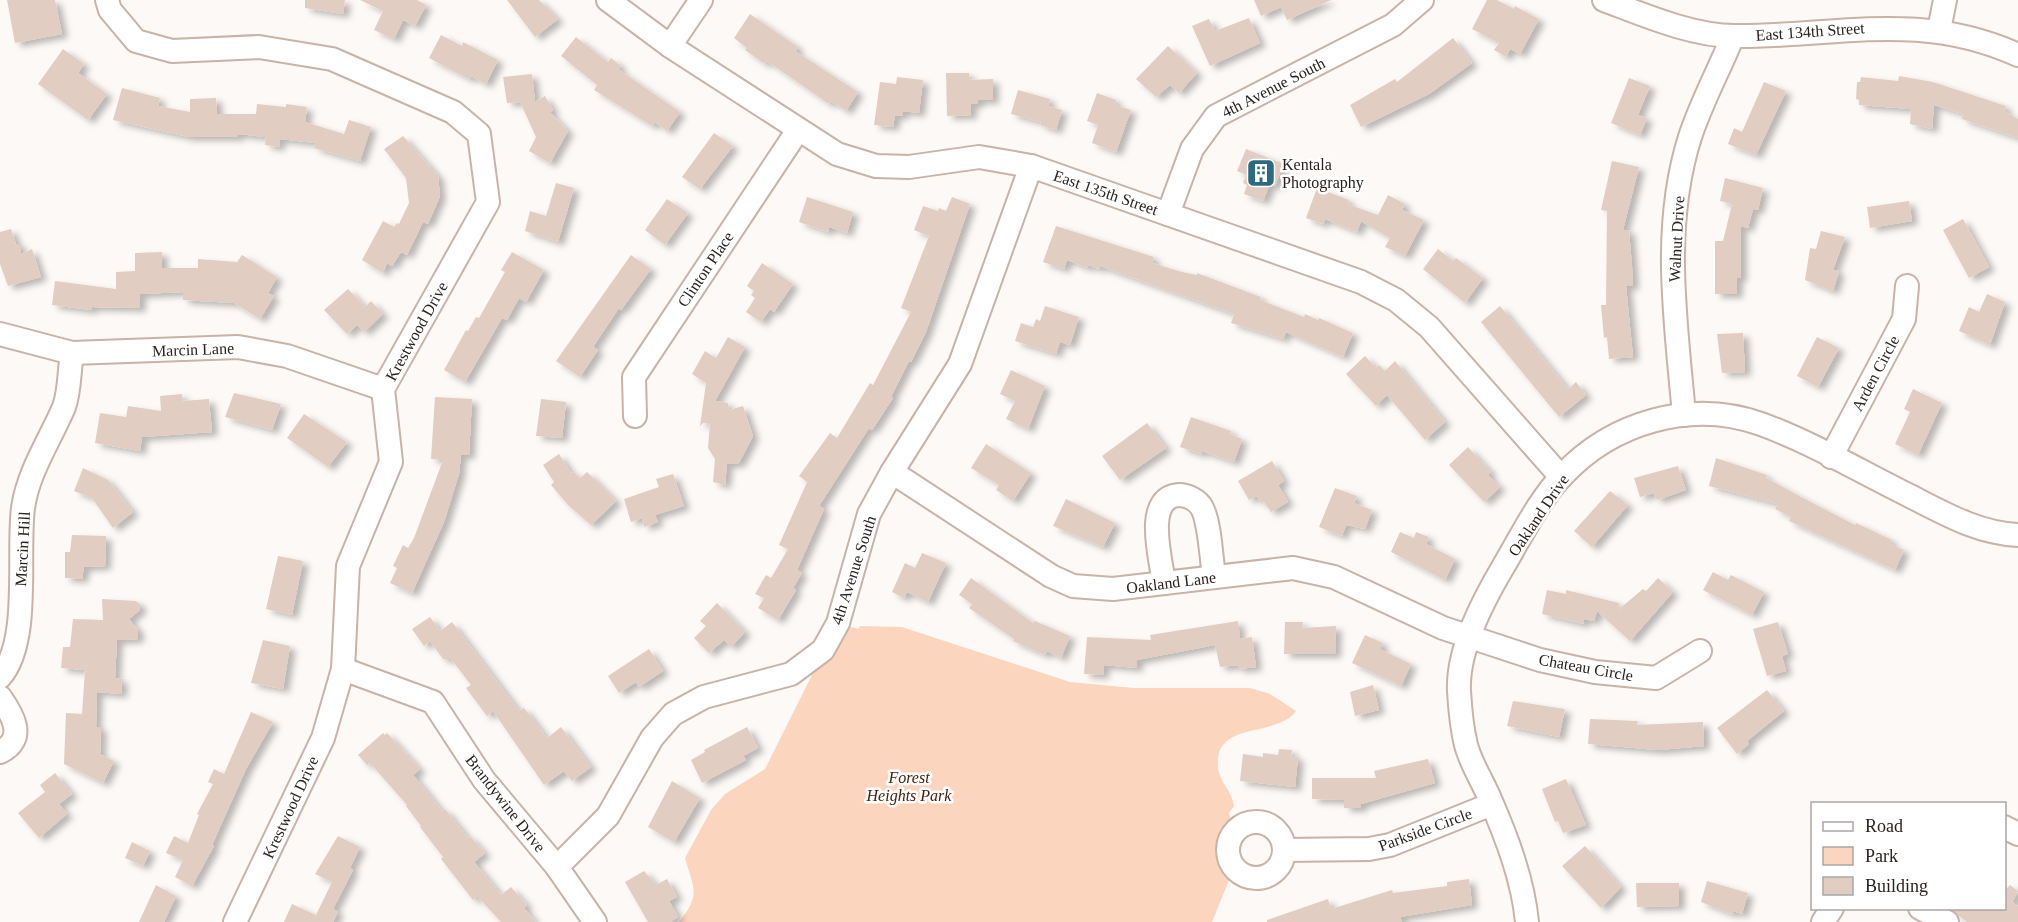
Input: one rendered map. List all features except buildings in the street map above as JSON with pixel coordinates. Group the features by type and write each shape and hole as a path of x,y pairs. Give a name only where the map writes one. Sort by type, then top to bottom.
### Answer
{"street":[{"name":"Krestwood Drive","path":"107,0 110,10 136,40 172,51 259,47 332,59 453,112 478,134 488,202 383,389 391,462 348,566 343,669 323,738 236,922"},
{"name":"East 135th Street","path":"608,0 670,46 837,154 876,166 909,167 979,157 1031,165 1360,282 1396,300 1429,327 1561,477"},
{"path":"670,46 701,0"},
{"name":"4th Avenue South","path":"1168,214 1192,149 1216,116 1393,25 1422,0"},
{"name":"East 134th Street","path":"1604,0 1668,24 1733,36 1875,27 1939,30 2018,55"},
{"path":"1939,30 1945,0"},
{"name":"Walnut Drive","path":"1684,415 1672,275 1674,209 1690,138 1733,36"},
{"name":"Clinton Place","path":"635,416 634,377 798,129"},
{"name":"4th Avenue South","path":"557,867 608,816 652,738 673,714 704,697 791,674 823,650 838,623 869,514 892,472 960,364 1031,165"},
{"name":"Arden Circle","path":"1832,457 1904,319 1907,286"},
{"name":"Marcin Lane","path":"0,334 72,353 238,346 287,356 383,389"},
{"name":"Marcin Hill","path":"0,677 18,645 23,507 34,469 64,405 72,353"},
{"name":"Oakland Drive","path":"1527,922 1517,871 1492,804 1466,746 1459,689 1469,637 1485,599 1525,529 1561,477 1587,452 1611,435 1641,423 1684,415 1741,418 1762,425 1832,457 1968,525 2002,534 2018,535"},
{"name":"Oakland Lane","path":"892,472 1051,576 1072,586 1113,589 1272,568 1315,572 1334,577 1443,628 1469,637"},
{"path":"1164,584 1156,518 1165,500 1174,496 1183,495 1193,498 1203,509 1214,576"},
{"name":"Chateau Circle","path":"1469,637 1540,660 1594,672 1636,677 1656,678 1700,651"},
{"name":"Brandywine Drive","path":"343,669 433,702 483,780 557,867 596,922"},
{"path":"0,697 12,715 16,734 13,742 0,752"},
{"name":"Parkside Circle","path":"1284,850 1369,849 1390,845 1492,804"},
{"path":"1922,910 1947,922"}],"green space":[{"name":"Forest Heights Park","path":"838,623 858,629 860,626 902,627 1070,682 1134,688 1250,688 1270,694 1296,711 1275,725 1235,736 1225,742 1219,753 1219,773 1234,806 1229,813 1234,833 1228,852 1234,868 1212,922 679,922 690,905 694,891 685,858 711,810 725,794 765,769"}],"place":[{"name":"Kentala Photography","path":"1261,173"}]}
